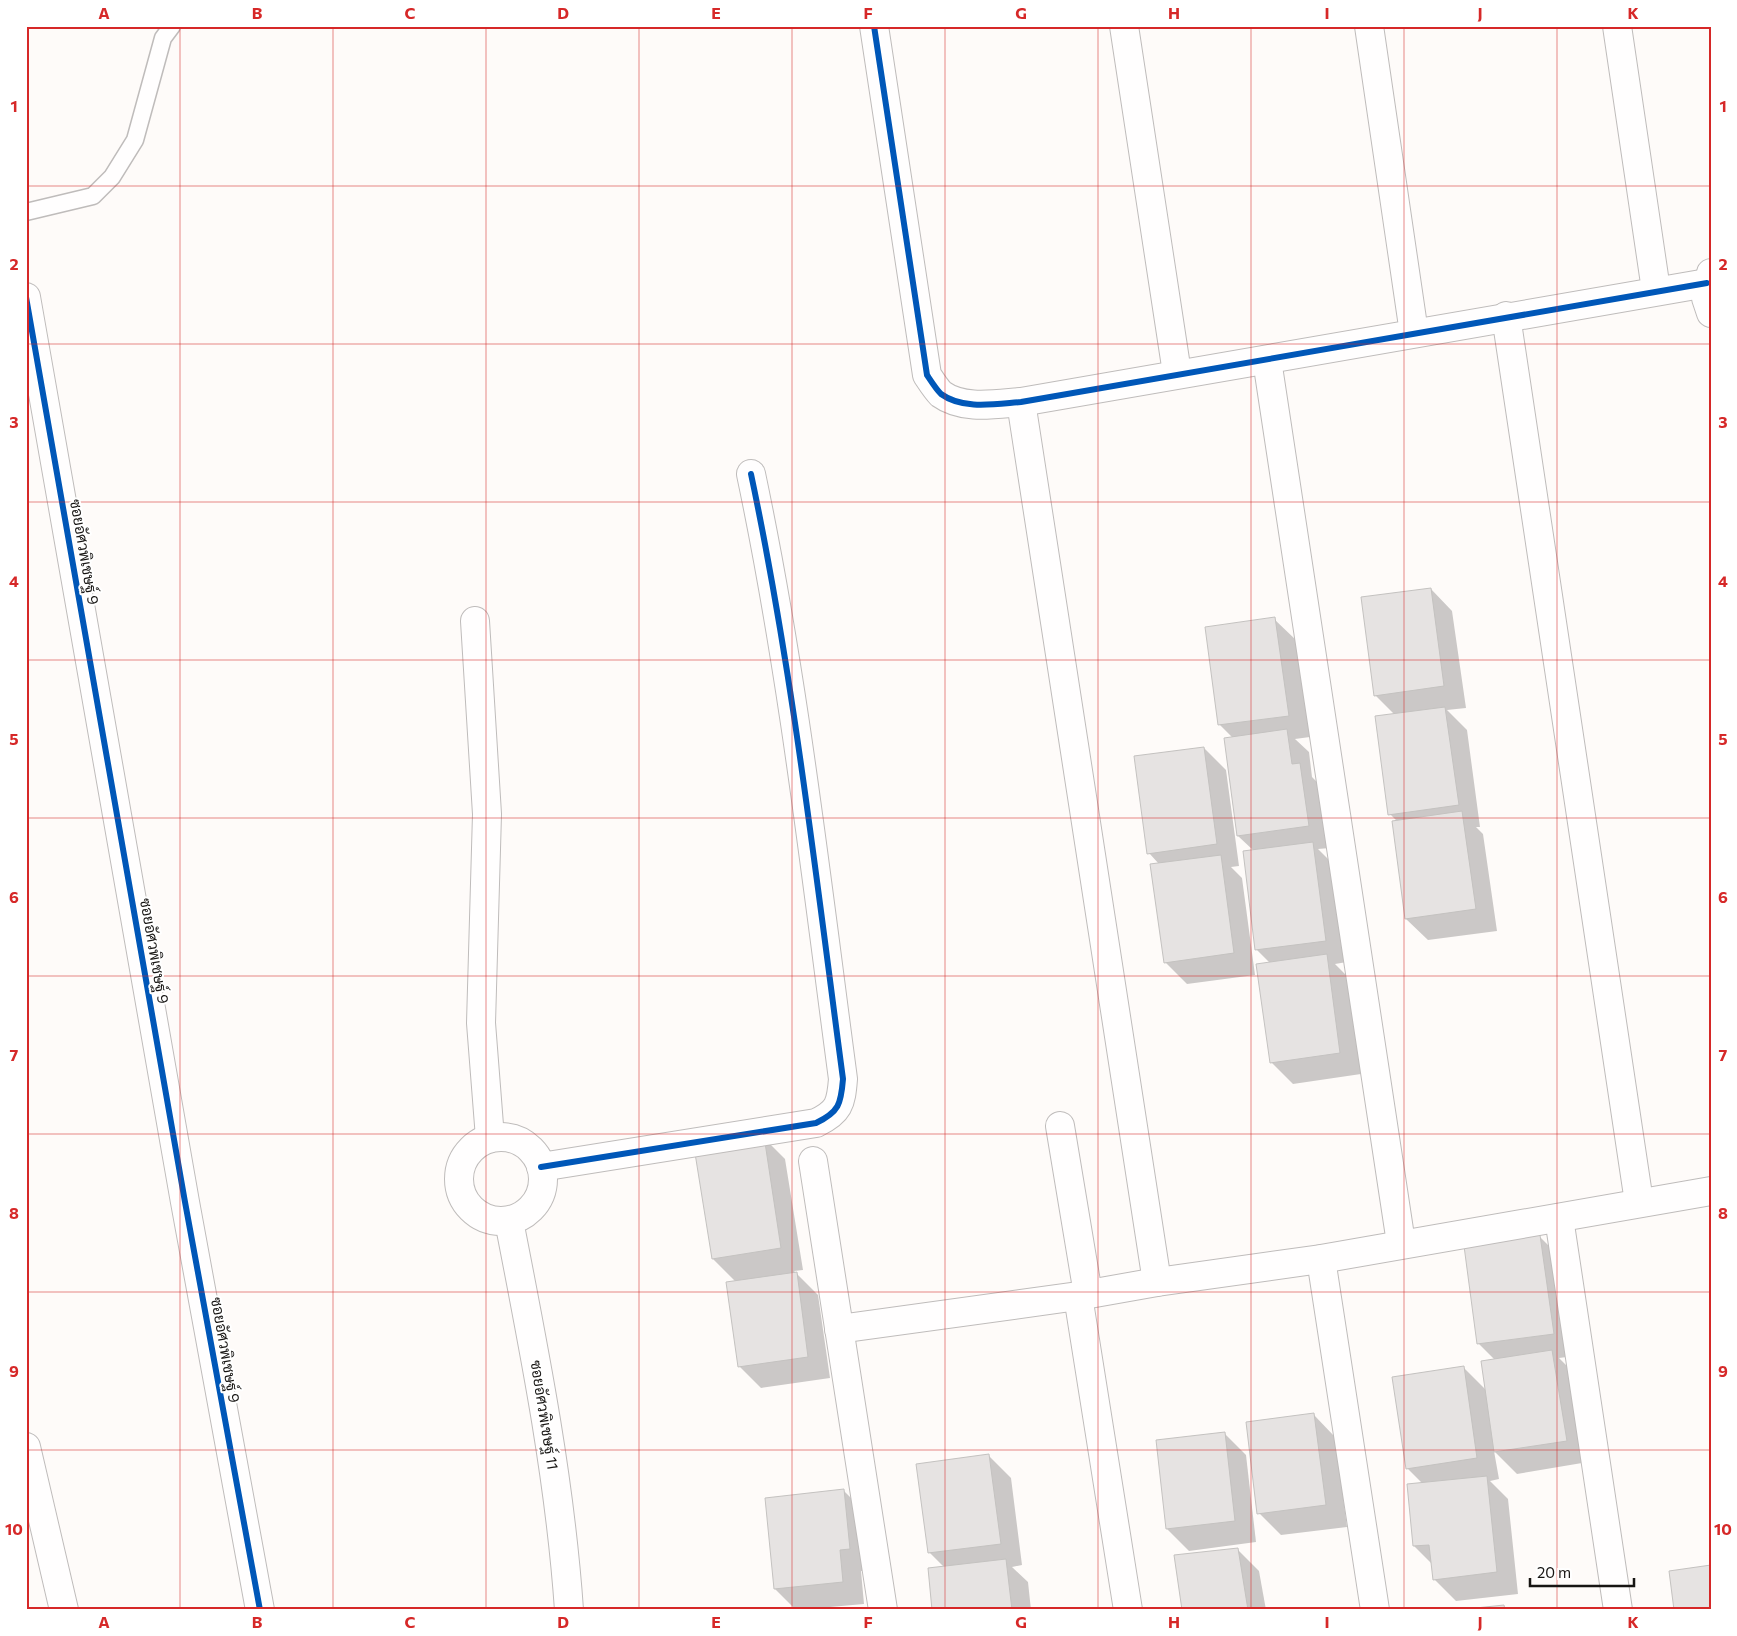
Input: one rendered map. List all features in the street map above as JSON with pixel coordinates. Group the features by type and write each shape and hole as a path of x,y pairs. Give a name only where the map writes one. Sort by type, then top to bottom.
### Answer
{"street":[{"path":"874,26 927,375 940,393 960,404 1021,402 1656,290 1709,278 1706,298 1711,313"},
{"path":"1124,26 1177,373"},
{"path":"1369,26 1414,332"},
{"path":"1617,26 1656,290"},
{"name":"ซอยอัศวพิเชษฐ์ 9","path":"26,297 180,1172 260,1610"},
{"path":"1506,316 1640,1202"},
{"path":"1267,360 1401,1243"},
{"path":"1021,402 1157,1282"},
{"path":"541,1167 816,1123 830,1116 842,1097 843,1079 785,663 769,558 751,474"},
{"path":"475,621 487,814 481,1023 490,1138"},
{"path":"1060,1126 1128,1610"},
{"path":"506,1137 521,1142 534,1152 541,1167 543,1184 538,1201 526,1214 509,1221 491,1221 474,1213 463,1198 459,1180 463,1162 474,1147 490,1138 506,1137"},
{"path":"813,1162 883,1610"},
{"path":"839,1328 1083,1295 1157,1282 1321,1259 1401,1243 1711,1191"},
{"path":"1559,1218 1618,1610"},
{"name":"ซอยอัศวพิเชษฐ์ 11","path":"509,1221 536,1361 566,1566 569,1610"},
{"path":"1321,1259 1375,1610"},
{"path":"26,1447 64,1610"}],"lane":[{"path":"26,212 93,196 112,177 135,140 163,38 172,26"}],"building":[{"path":"1431,588 1444,686 1374,696 1361,597"},
{"path":"1275,617 1289,716 1218,725 1205,627"},
{"path":"1445,707 1459,805 1388,815 1375,716"},
{"path":"1287,729 1292,764 1300,763 1309,826 1237,836 1224,738"},
{"path":"1204,747 1217,844 1147,854 1134,756"},
{"path":"1462,811 1476,909 1405,919 1392,821"},
{"path":"1313,842 1326,941 1255,950 1243,851"},
{"path":"1221,855 1234,953 1164,963 1150,864"},
{"path":"1327,954 1340,1053 1270,1063 1256,964"},
{"path":"764,1136 781,1248 712,1259 694,1147"},
{"path":"1540,1235 1554,1334 1477,1344 1464,1246"},
{"path":"797,1272 808,1357 738,1367 726,1282"},
{"path":"1552,1350 1567,1441 1494,1452 1481,1361"},
{"path":"1464,1366 1477,1458 1406,1469 1392,1377"},
{"path":"1314,1413 1326,1505 1257,1514 1246,1422"},
{"path":"1225,1432 1235,1521 1166,1529 1156,1440"},
{"path":"989,1454 1001,1544 928,1553 916,1464"},
{"path":"1487,1476 1497,1572 1433,1580 1429,1545 1413,1546 1407,1484"},
{"path":"844,1489 850,1549 840,1550 843,1582 774,1589 765,1498"},
{"path":"1238,1548 1248,1610 1182,1610 1174,1555"},
{"path":"1006,1559 1012,1610 932,1610 928,1568"},
{"path":"1711,1565 1711,1610 1674,1610 1669,1571"},
{"path":"1504,1605 1505,1610 1457,1610"}],"cycle path":[{"path":"874,26 927,375 941,394 959,402 980,405 1021,402 1707,283"},
{"path":"26,297 185,1202 260,1610"},
{"path":"541,1167 816,1123 830,1115 840,1101 843,1079 803,775 779,624 751,474"}]}
